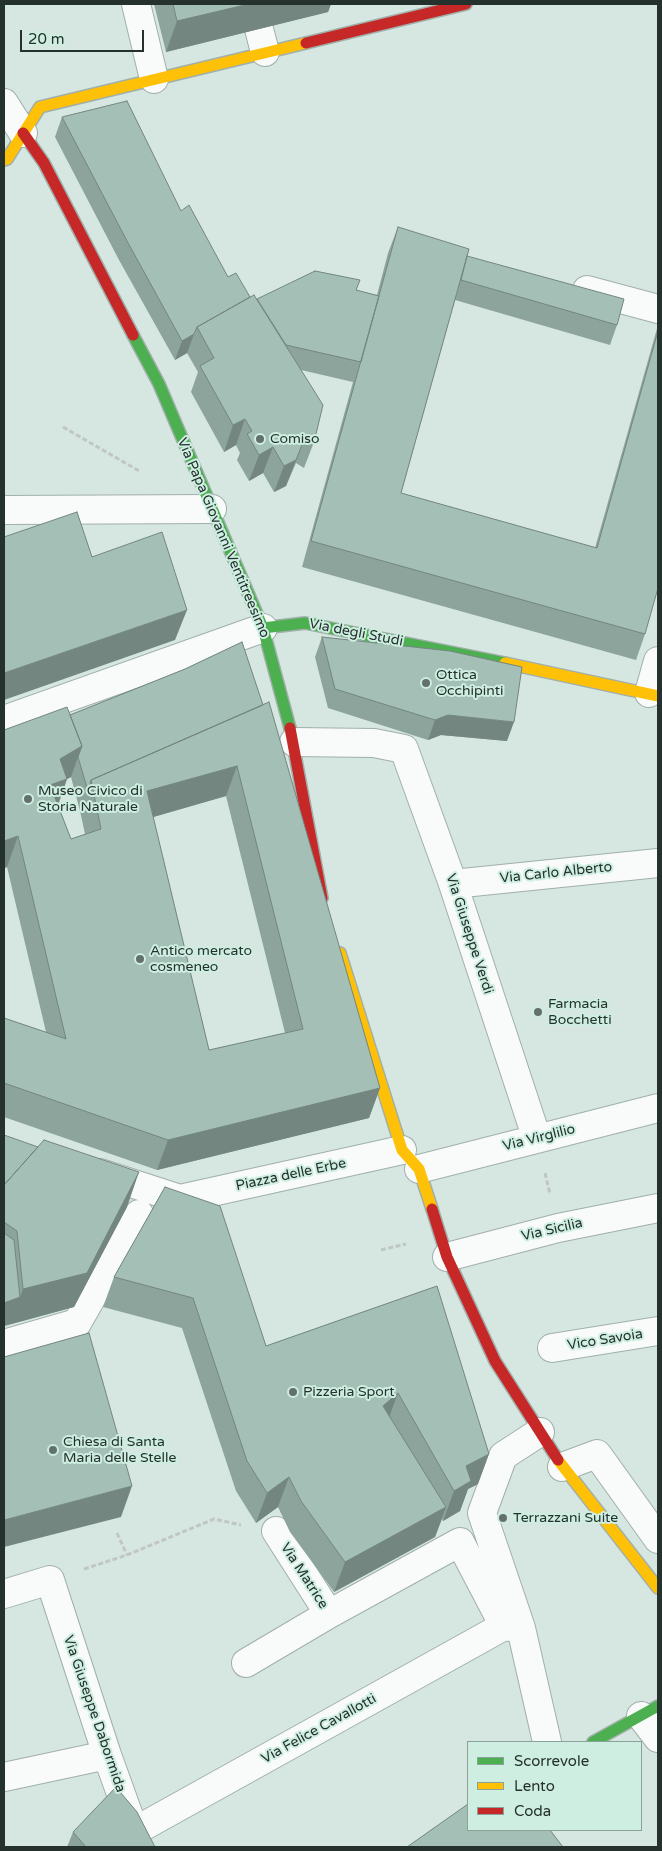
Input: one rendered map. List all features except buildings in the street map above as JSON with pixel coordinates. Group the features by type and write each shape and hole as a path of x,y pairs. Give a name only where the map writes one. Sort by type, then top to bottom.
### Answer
{"street":[{"path":"136,4 154,80"},
{"path":"4,160 7,160 40,107 154,80 262,40 466,4"},
{"name":"Via Papa Giovanni Ventitreesimo","path":"4,103 44,163 159,384 263,628 294,742 321,893 327,912"},
{"path":"565,284 658,309"},
{"path":"4,510 212,509"},
{"name":"Via degli Studi","path":"4,720 263,628 305,623 538,669 654,695"},
{"path":"654,695 658,661"},
{"name":"Via Giuseppe Verdi","path":"294,742 374,743 404,749 453,884 536,1139"},
{"name":"Via Carlo Alberto","path":"453,884 658,863"},
{"path":"336,940 411,1160 447,1257 495,1361 562,1467 658,1588"},
{"name":"Via Virglilio","path":"411,1160 536,1139 658,1108"},
{"name":"Piazza delle Erbe","path":"77,1165 180,1200 411,1160"},
{"name":"Via Sicilia","path":"447,1257 558,1228 658,1208"},
{"path":"4,1344 76,1323 139,1214"},
{"name":"Vico Savoia","path":"552,1348 658,1331"},
{"name":"Via Matrice","path":"540,1432 503,1456 482,1512 512,1627 547,1741"},
{"path":"562,1467 597,1454 658,1539"},
{"name":"Via Matrice","path":"276,1531 328,1614 460,1542 512,1627"},
{"path":"4,1594 50,1580"},
{"name":"Via Giuseppe Dabormida","path":"50,1580 107,1755 139,1839"},
{"path":"246,1663 328,1614"},
{"name":"Via Felice Cavallotti","path":"139,1839 512,1627"},
{"path":"595,1741 650,1711 658,1738"},
{"path":"4,1777 107,1755"}],"path":[{"path":"64,427 118,460"},
{"path":"536,1139 558,1228"},
{"name":"Via Matrice","path":"50,1580 127,1555 214,1520 276,1531"},
{"path":"117,1533 127,1555"}],"traffic: fast":[{"path":"133,335 159,384 263,628 290,728"},
{"path":"263,628 305,623 505,663"},
{"path":"595,1741 658,1706"}],"traffic: slow":[{"path":"4,160 7,159 40,107 306,43"},
{"path":"505,663 658,696"},
{"path":"340,953 402,1150 419,1169 432,1209"},
{"path":"558,1460 658,1588"}],"traffic: jam":[{"path":"306,43 466,4"},
{"path":"23,133 44,163 133,335"},
{"path":"290,728 322,898"},
{"path":"432,1209 447,1257 495,1361 558,1460"}],"place":[{"name":"Comiso","path":"260,439"},
{"name":"Ottica Occhipinti","path":"426,683"},
{"name":"Museo Civico di Storia Naturale","path":"28,799"},
{"name":"Antico mercato cosmeneo","path":"140,959"},
{"name":"Farmacia Bocchetti","path":"538,1012"},
{"name":"Pizzeria Sport","path":"293,1392"},
{"name":"Chiesa di Santa Maria delle Stelle","path":"53,1450"},
{"name":"Terrazzani Suite","path":"503,1518"}]}
